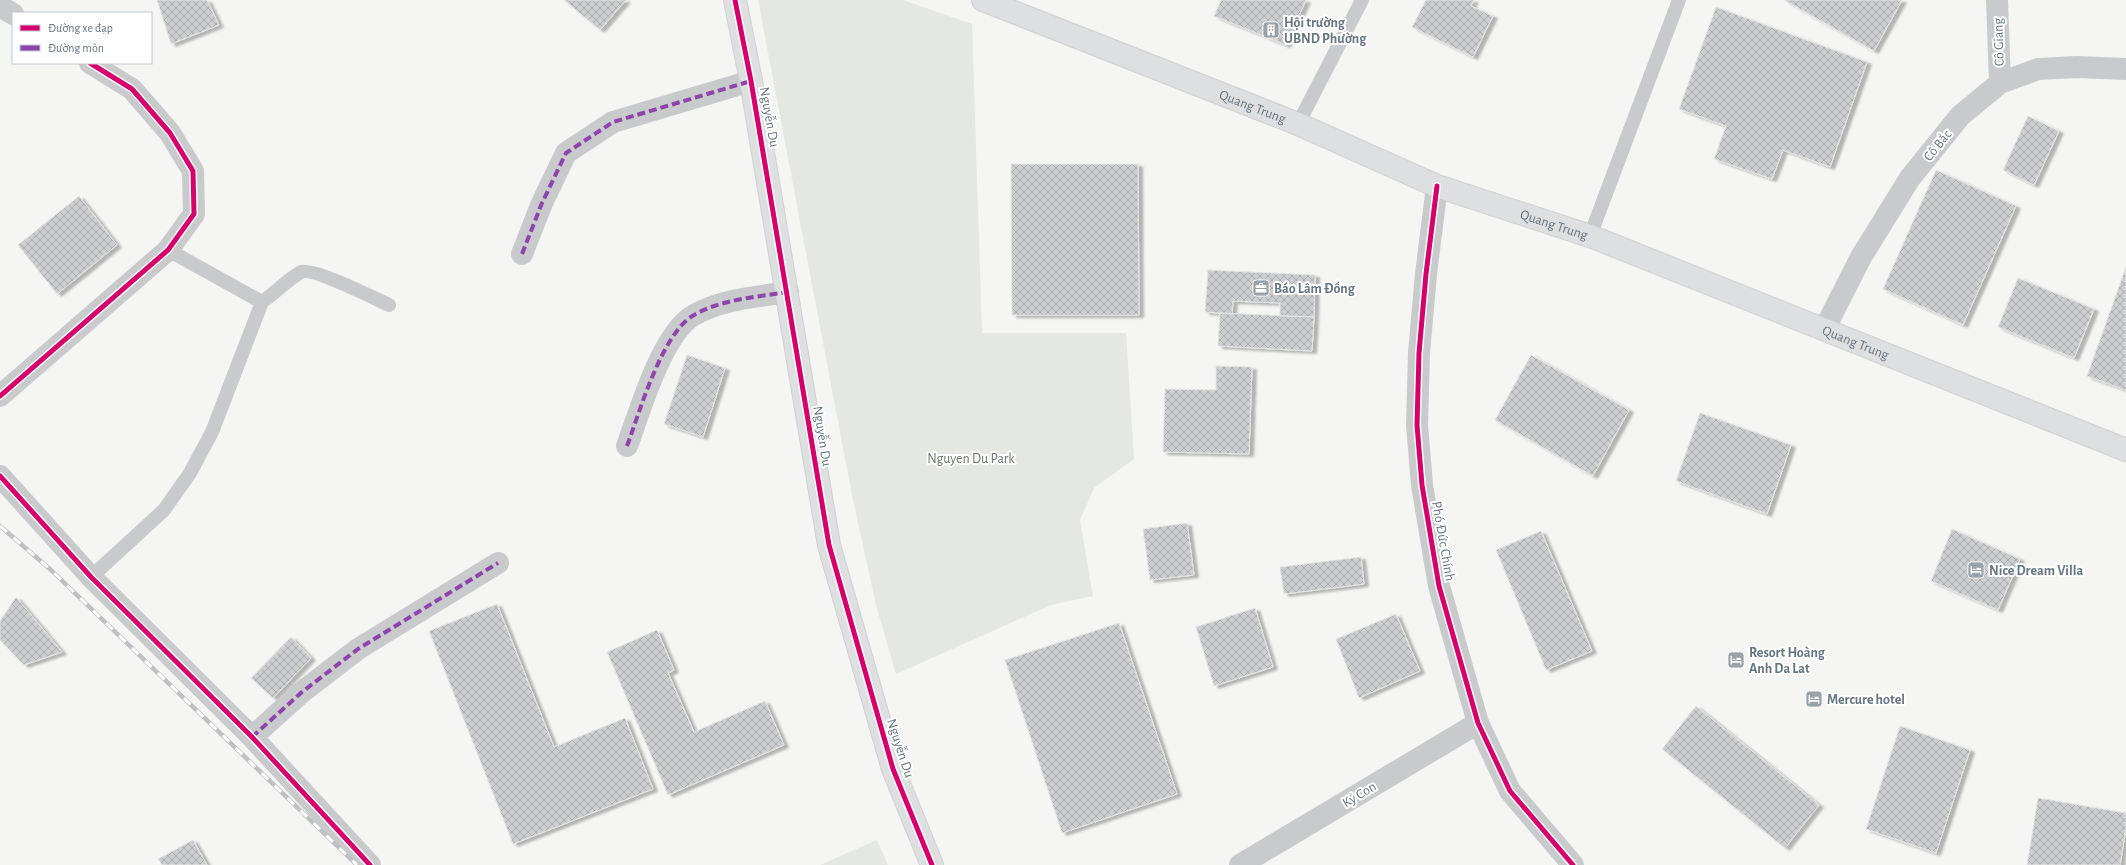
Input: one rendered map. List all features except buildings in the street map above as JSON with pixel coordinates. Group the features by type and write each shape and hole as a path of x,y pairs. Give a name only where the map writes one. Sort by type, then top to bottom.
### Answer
{"main road":[{"name":"Nguyễn Du","path":"734,0 751,81 788,292 829,545 893,769 932,865"},
{"name":"Quang Trung","path":"983,0 1298,124 1437,186 1590,236 2126,450"}],"street":[{"name":"Cô Giang","path":"1997,0 2000,83"},
{"path":"0,6 12,13"},
{"path":"0,396 168,250 194,214 193,171 170,133 132,90 92,64"},
{"name":"Cô Bắc","path":"1824,330 1860,257 1910,178 1960,116 2000,83 2038,69 2077,67 2126,69"},
{"path":"522,254 542,203 566,153 613,122 751,81"},
{"name":"Phó Đức Chính","path":"1437,186 1426,274 1419,353 1417,425 1422,485 1439,586 1478,723 1510,790 1573,865"},
{"path":"627,446 651,379 670,339 693,315 725,302 788,292"},
{"path":"0,476 91,577 252,737 370,865"},
{"path":"252,737 302,692 358,649 498,563"},
{"name":"Ký Con","path":"1240,865 1478,723"}],"lane":[{"path":"1298,124 1362,0"},
{"path":"1590,236 1679,0"},
{"path":"168,250 251,298 262,302"},
{"path":"91,577 164,510 190,473 212,432 262,302 302,272 307,272 330,279 389,306"}],"green space":[{"name":"Nguyen Du Park","path":"758,0 903,0 972,24 982,333 1126,333 1134,459 1094,488 1080,520 1093,596 1051,605 896,674 876,605 852,495"},
{"path":"877,840 888,865 820,865"}],"railway":[{"path":"0,526 51,570 357,865"}],"marked path":[{"path":"522,254 542,203 566,153 613,122 751,81"},
{"path":"627,446 653,374 662,355 682,324 694,315 716,305 740,299 788,292"},
{"path":"252,737 302,692 358,649 498,563"}],"cycle path":[{"path":"735,0 751,81 829,545 893,769 932,865"},
{"path":"0,396 168,250 194,214 193,171 170,133 132,89 92,64"},
{"path":"1437,186 1426,274 1419,353 1417,425 1422,485 1439,586 1478,723 1510,791 1573,865"},
{"path":"0,476 91,577 252,737 370,865"}],"place":[{"name":"Hội trường UBND Phường","path":"1271,30"},
{"name":"Báo Lâm Đồng","path":"1261,288"},
{"name":"Nice Dream Villa","path":"1976,570"},
{"name":"Resort Hoàng Anh Da Lat","path":"1736,660"},
{"name":"Mercure hotel","path":"1814,699"}]}
